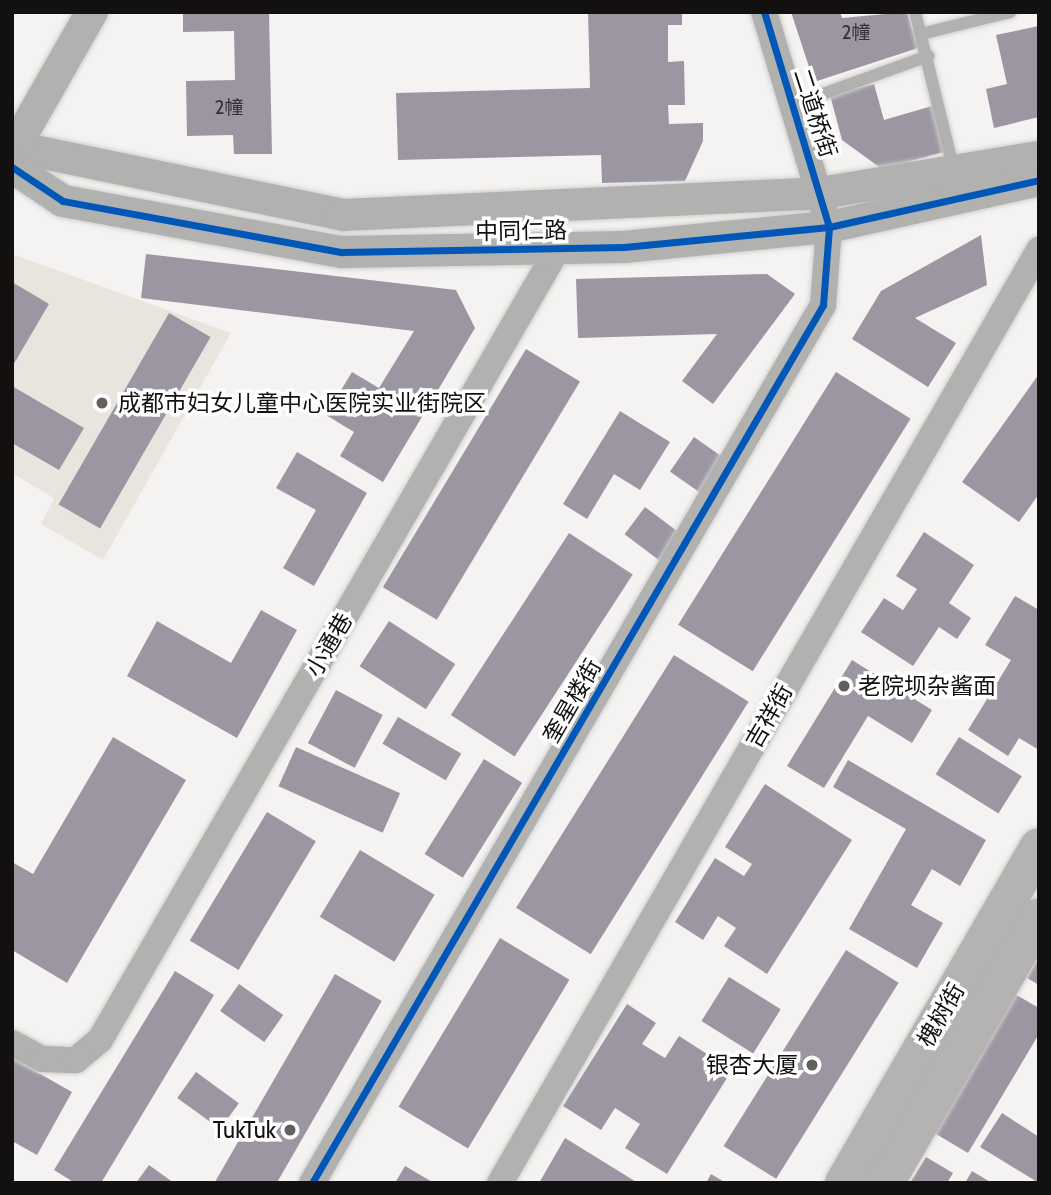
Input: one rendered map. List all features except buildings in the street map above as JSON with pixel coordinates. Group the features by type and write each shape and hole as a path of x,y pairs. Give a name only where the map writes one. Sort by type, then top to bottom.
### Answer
{"main road":[{"name":"槐树街","path":"844,1183 1039,848"},
{"name":"槐树街","path":"885,1183 1039,917"}],"street":[{"path":"92,12 13,155 343,215 821,193 1039,157"},
{"name":"二道桥街","path":"764,12 821,193 829,227"},
{"name":"中同仁路","path":"13,155 62,201 341,252 557,250 829,227 1039,180"},
{"name":"奎星楼街","path":"312,1183 809,336 829,278 829,227"},
{"name":"小通巷","path":"12,1043 41,1059 76,1060 100,1041 557,250"},
{"name":"吉祥街","path":"500,1183 1039,250"}],"lane":[{"path":"915,12 928,56 954,171"},
{"path":"921,34 1010,12"},
{"path":"792,105 928,56"}],"shaded area":[{"name":"成都市妇女儿童中心医院实业街院区","path":"12,254 231,333 103,560 41,524 54,498 12,473"}],"cycle path":[{"path":"312,1183 823,305 829,227 764,12"},
{"path":"12,167 63,201 341,252 624,247 829,227 1039,180"}],"place":[{"name":"成都市妇女儿童中心医院实业街院区","path":"102,403"},
{"name":"老院坝杂酱面","path":"844,686"},
{"name":"银杏大厦","path":"812,1065"},
{"name":"TukTuk","path":"290,1130"}]}
